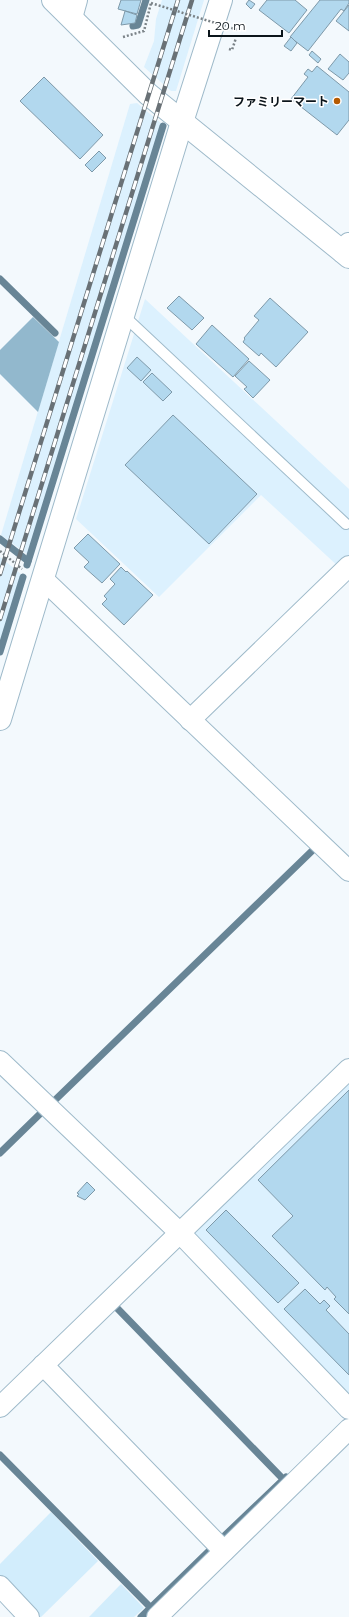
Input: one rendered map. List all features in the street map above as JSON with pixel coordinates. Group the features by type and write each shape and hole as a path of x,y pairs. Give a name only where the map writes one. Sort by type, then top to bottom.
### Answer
{"street":[{"path":"54,0 74,9 148,94 347,251"},
{"path":"0,719 182,122 221,0"},
{"path":"190,720 349,566"},
{"path":"43,579 349,871"},
{"path":"0,1061 180,1233 349,1409"},
{"path":"0,1407 349,1069"},
{"path":"43,1365 224,1552"},
{"path":"157,1617 349,1429"},
{"path":"0,1586 29,1617"}],"lane":[{"path":"123,315 346,524"}],"path":[{"path":"117,38 144,31 151,3 238,30"}],"shaded area":[{"path":"162,0 204,0 176,91 171,91 144,67 154,41 156,19"},
{"path":"137,103 162,124 28,555 1,535 130,104"},
{"path":"145,299 349,489 349,560 340,568 261,495 159,597 76,519"},
{"path":"33,317 59,342 38,412 0,374 0,350"},
{"path":"0,557 21,574 0,643"},
{"path":"349,1083 349,1397 191,1235"},
{"path":"51,1512 98,1561 41,1617 38,1617 0,1578 0,1564"},
{"path":"121,1584 144,1608 134,1617 89,1617"}],"building":[{"path":"121,0 141,0 137,14 118,9"},
{"path":"249,0 255,4 251,9 246,4"},
{"path":"267,0 295,0 307,10 289,33 259,10"},
{"path":"320,0 349,0 349,3 344,11 341,9 308,51 290,37"},
{"path":"349,5 349,31 336,21"},
{"path":"125,11 137,15 135,23 121,25"},
{"path":"291,37 297,43 291,51 284,46"},
{"path":"312,51 321,59 318,63 309,55"},
{"path":"340,54 349,62 349,73 343,80 328,69"},
{"path":"317,66 349,92 349,120 337,135 291,99 308,77 304,74 308,69 312,72"},
{"path":"44,77 103,135 80,159 20,101"},
{"path":"99,151 106,158 92,172 85,165"},
{"path":"179,296 204,318 192,330 167,308"},
{"path":"270,298 308,332 276,367 261,353 259,356 243,342 245,339 244,338 259,320 254,316"},
{"path":"212,325 249,359 233,377 196,344"},
{"path":"137,357 151,370 141,381 127,368"},
{"path":"249,361 270,380 253,398 244,389 247,387 235,376"},
{"path":"152,373 172,392 163,401 143,382"},
{"path":"173,415 257,494 209,544 125,465"},
{"path":"88,534 120,564 102,583 84,567 89,562 74,548"},
{"path":"121,567 153,595 124,625 102,604 107,599 104,596 115,584 110,579"},
{"path":"349,1090 349,1314 334,1299 336,1297 327,1287 325,1290 272,1236 293,1216 258,1180"},
{"path":"87,1182 95,1190 85,1200 77,1196 79,1194 77,1193"},
{"path":"226,1210 299,1283 278,1303 206,1230"},
{"path":"305,1289 320,1304 324,1300 330,1306 326,1310 349,1334 349,1375 284,1309"}],"waterway":[{"path":"133,26 138,25 146,0"},
{"path":"27,565 163,126"},
{"path":"0,279 55,333"},
{"path":"0,539 28,561"},
{"path":"0,652 23,577"},
{"path":"53,1102 315,848"},
{"path":"0,1153 43,1111"},
{"path":"117,1308 283,1479"},
{"path":"0,1455 151,1608"},
{"path":"221,1539 286,1477"},
{"path":"141,1617 210,1550"}],"railway":[{"path":"0,574 178,0"},
{"path":"0,619 192,0"}],"place":[{"name":"ファミリーマート","path":"337,101"}]}
